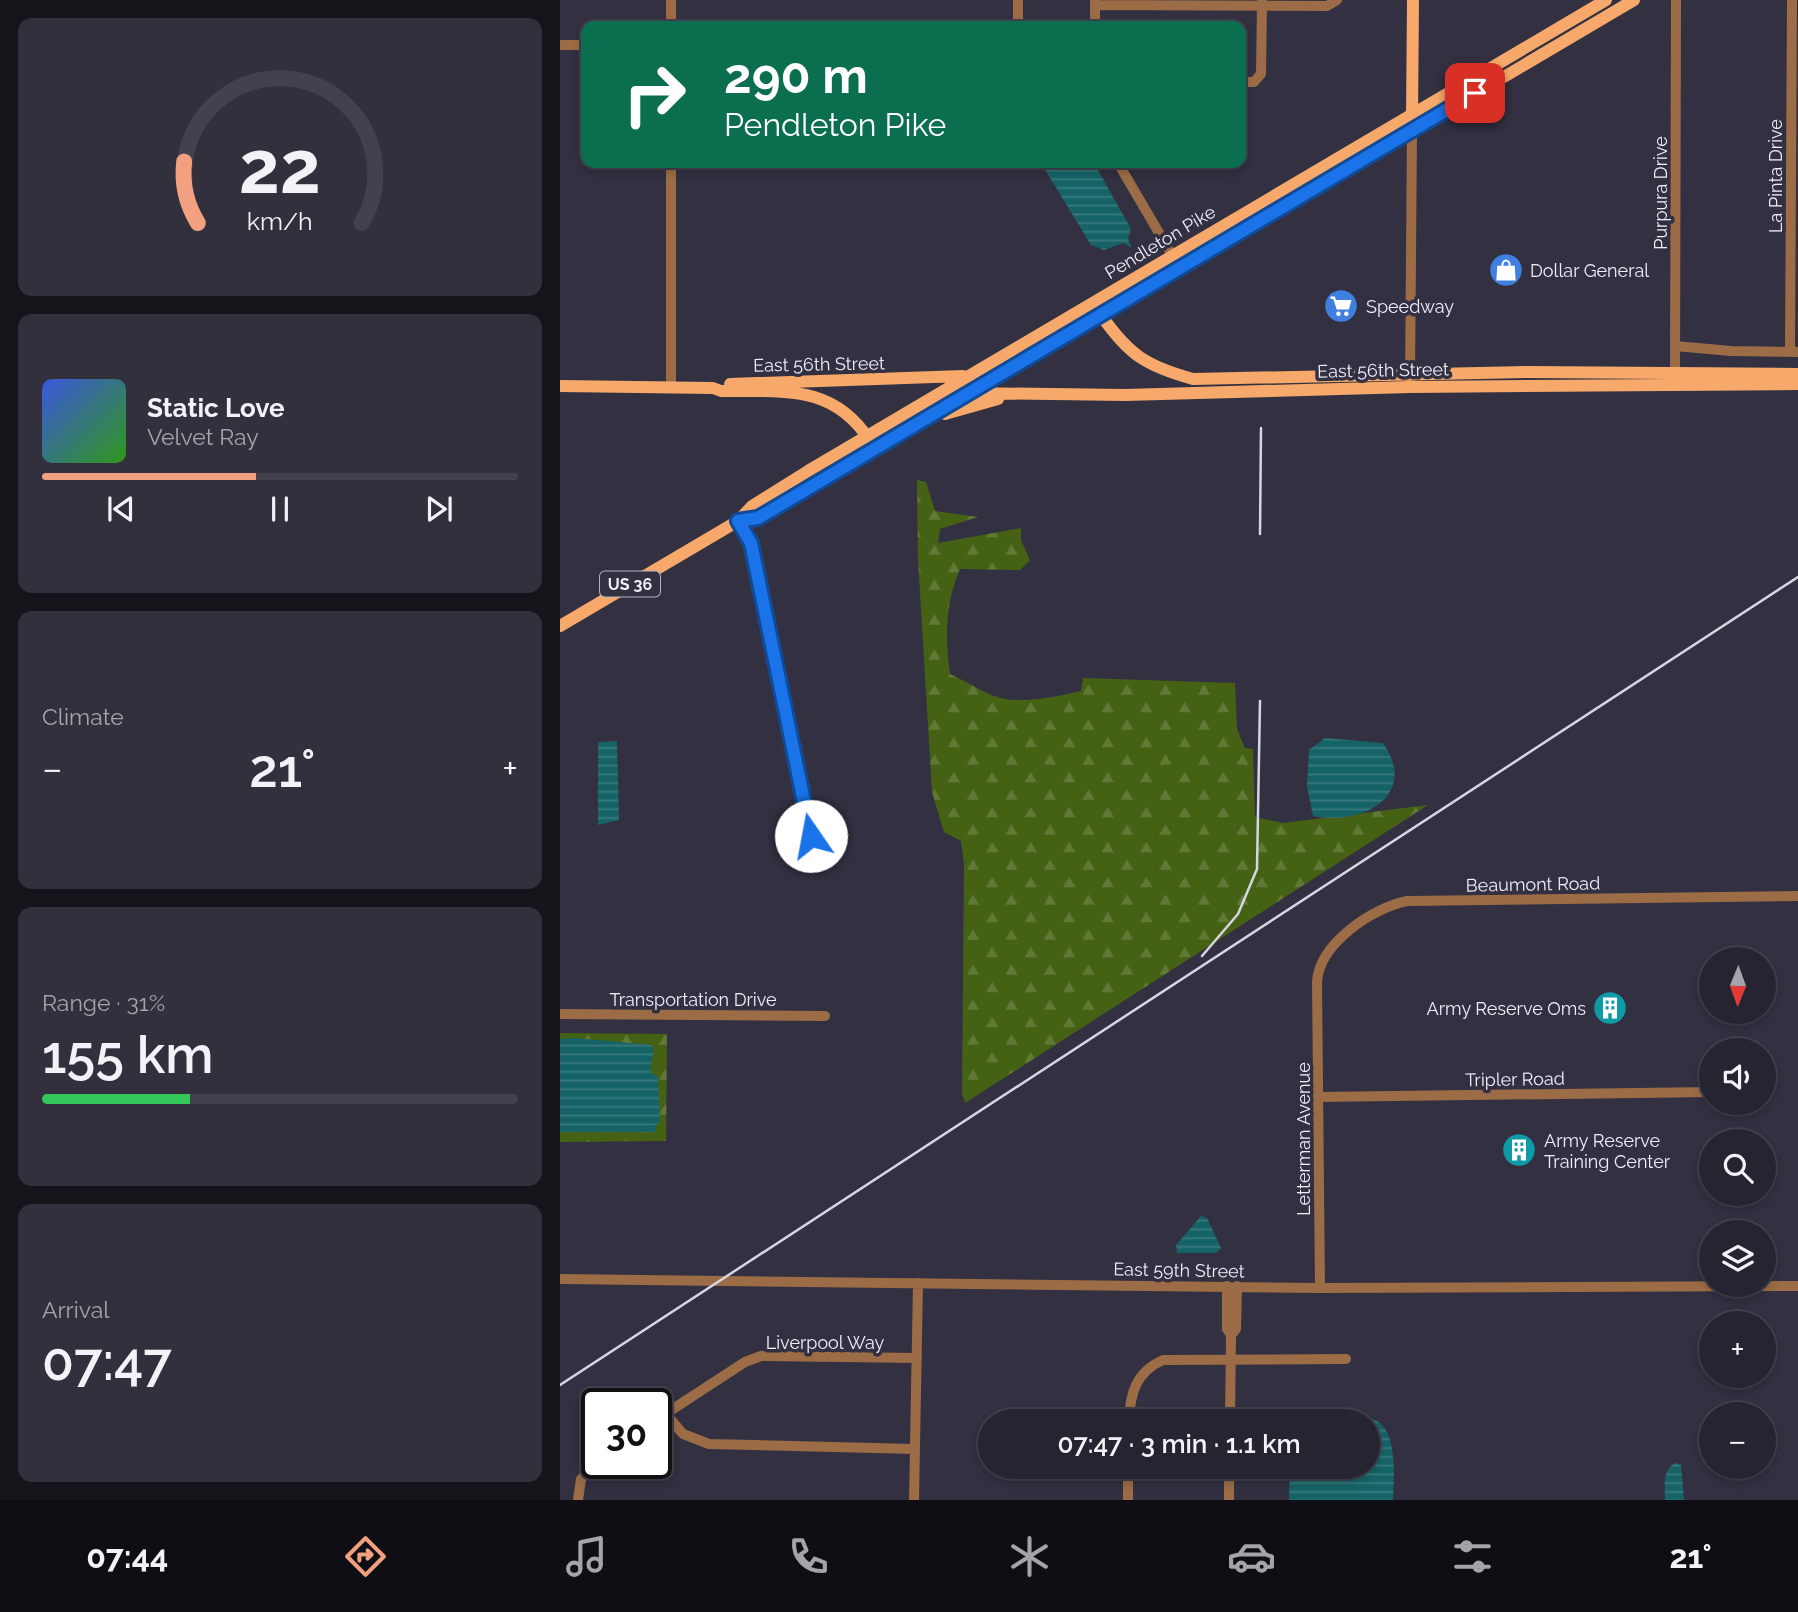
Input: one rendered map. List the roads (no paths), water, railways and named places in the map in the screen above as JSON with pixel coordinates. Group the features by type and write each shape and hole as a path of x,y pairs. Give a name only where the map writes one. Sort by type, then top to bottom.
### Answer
{"main road":[{"path":"1412,130 1413,0"},
{"name":"Pendleton Pike","path":"560,626 738,521 752,506 867,436 1606,0"},
{"name":"Pendleton Pike","path":"738,521 758,518 1634,0"},
{"name":"East 56th Street","path":"1101,315 1131,352 1156,369 1193,379 1410,373 1675,371 1798,374"},
{"name":"East 56th Street","path":"713,388 720,384 776,381 935,380 969,376"},
{"name":"East 56th Street","path":"968,393 1022,395 1410,387 1798,384"},
{"name":"East 56th Street","path":"560,386 713,388 721,391 809,394 843,409 875,449"},
{"path":"912,426 964,406 1022,395"}],"street":[{"path":"671,0 671,21"},
{"path":"1018,0 1018,21"},
{"name":"Purpura Drive","path":"1675,386 1676,0"},
{"name":"La Pinta Drive","path":"1792,0 1794,352"},
{"path":"1246,82 1254,82 1259,78 1262,2"},
{"path":"1095,21 1095,3 1335,2"},
{"path":"560,45 581,45"},
{"path":"1410,387 1412,130"},
{"path":"671,168 671,387"},
{"path":"1121,168 1172,256"},
{"path":"1675,346 1794,352"},
{"path":"738,521 751,543 811,836"},
{"name":"Beaumont Road","path":"1317,991 1319,966 1331,945 1387,908 1402,902 1798,896"},
{"name":"Letterman Avenue","path":"1317,991 1320,1288"},
{"name":"Transportation Drive","path":"560,1014 825,1016"},
{"name":"Tripler Road","path":"1318,1097 1699,1092"},
{"name":"East 59th Street","path":"560,1279 1320,1288 1798,1286"},
{"path":"914,1500 918,1283"},
{"path":"1230,1409 1231,1335 1236,1329 1232,1286"},
{"name":"Liverpool Way","path":"672,1410 747,1361 761,1356 917,1358"},
{"path":"1131,1409 1134,1386 1154,1364 1176,1357 1346,1359"},
{"path":"672,1421 686,1436 709,1444 915,1449"},
{"path":"578,1500 582,1479"},
{"path":"1128,1479 1128,1500"},
{"path":"1228,1500 1229,1479"}],"railway":[{"path":"1260,534 1261,428"},
{"path":"560,1385 1798,577"},
{"path":"1202,956 1238,914 1257,869 1260,701"}],"place":[{"name":"Dollar General","path":"1506,270"},
{"name":"Speedway","path":"1341,306"},
{"name":"Army Reserve Oms","path":"1610,1008"},
{"name":"Army Reserve Training Center","path":"1519,1150"}]}
